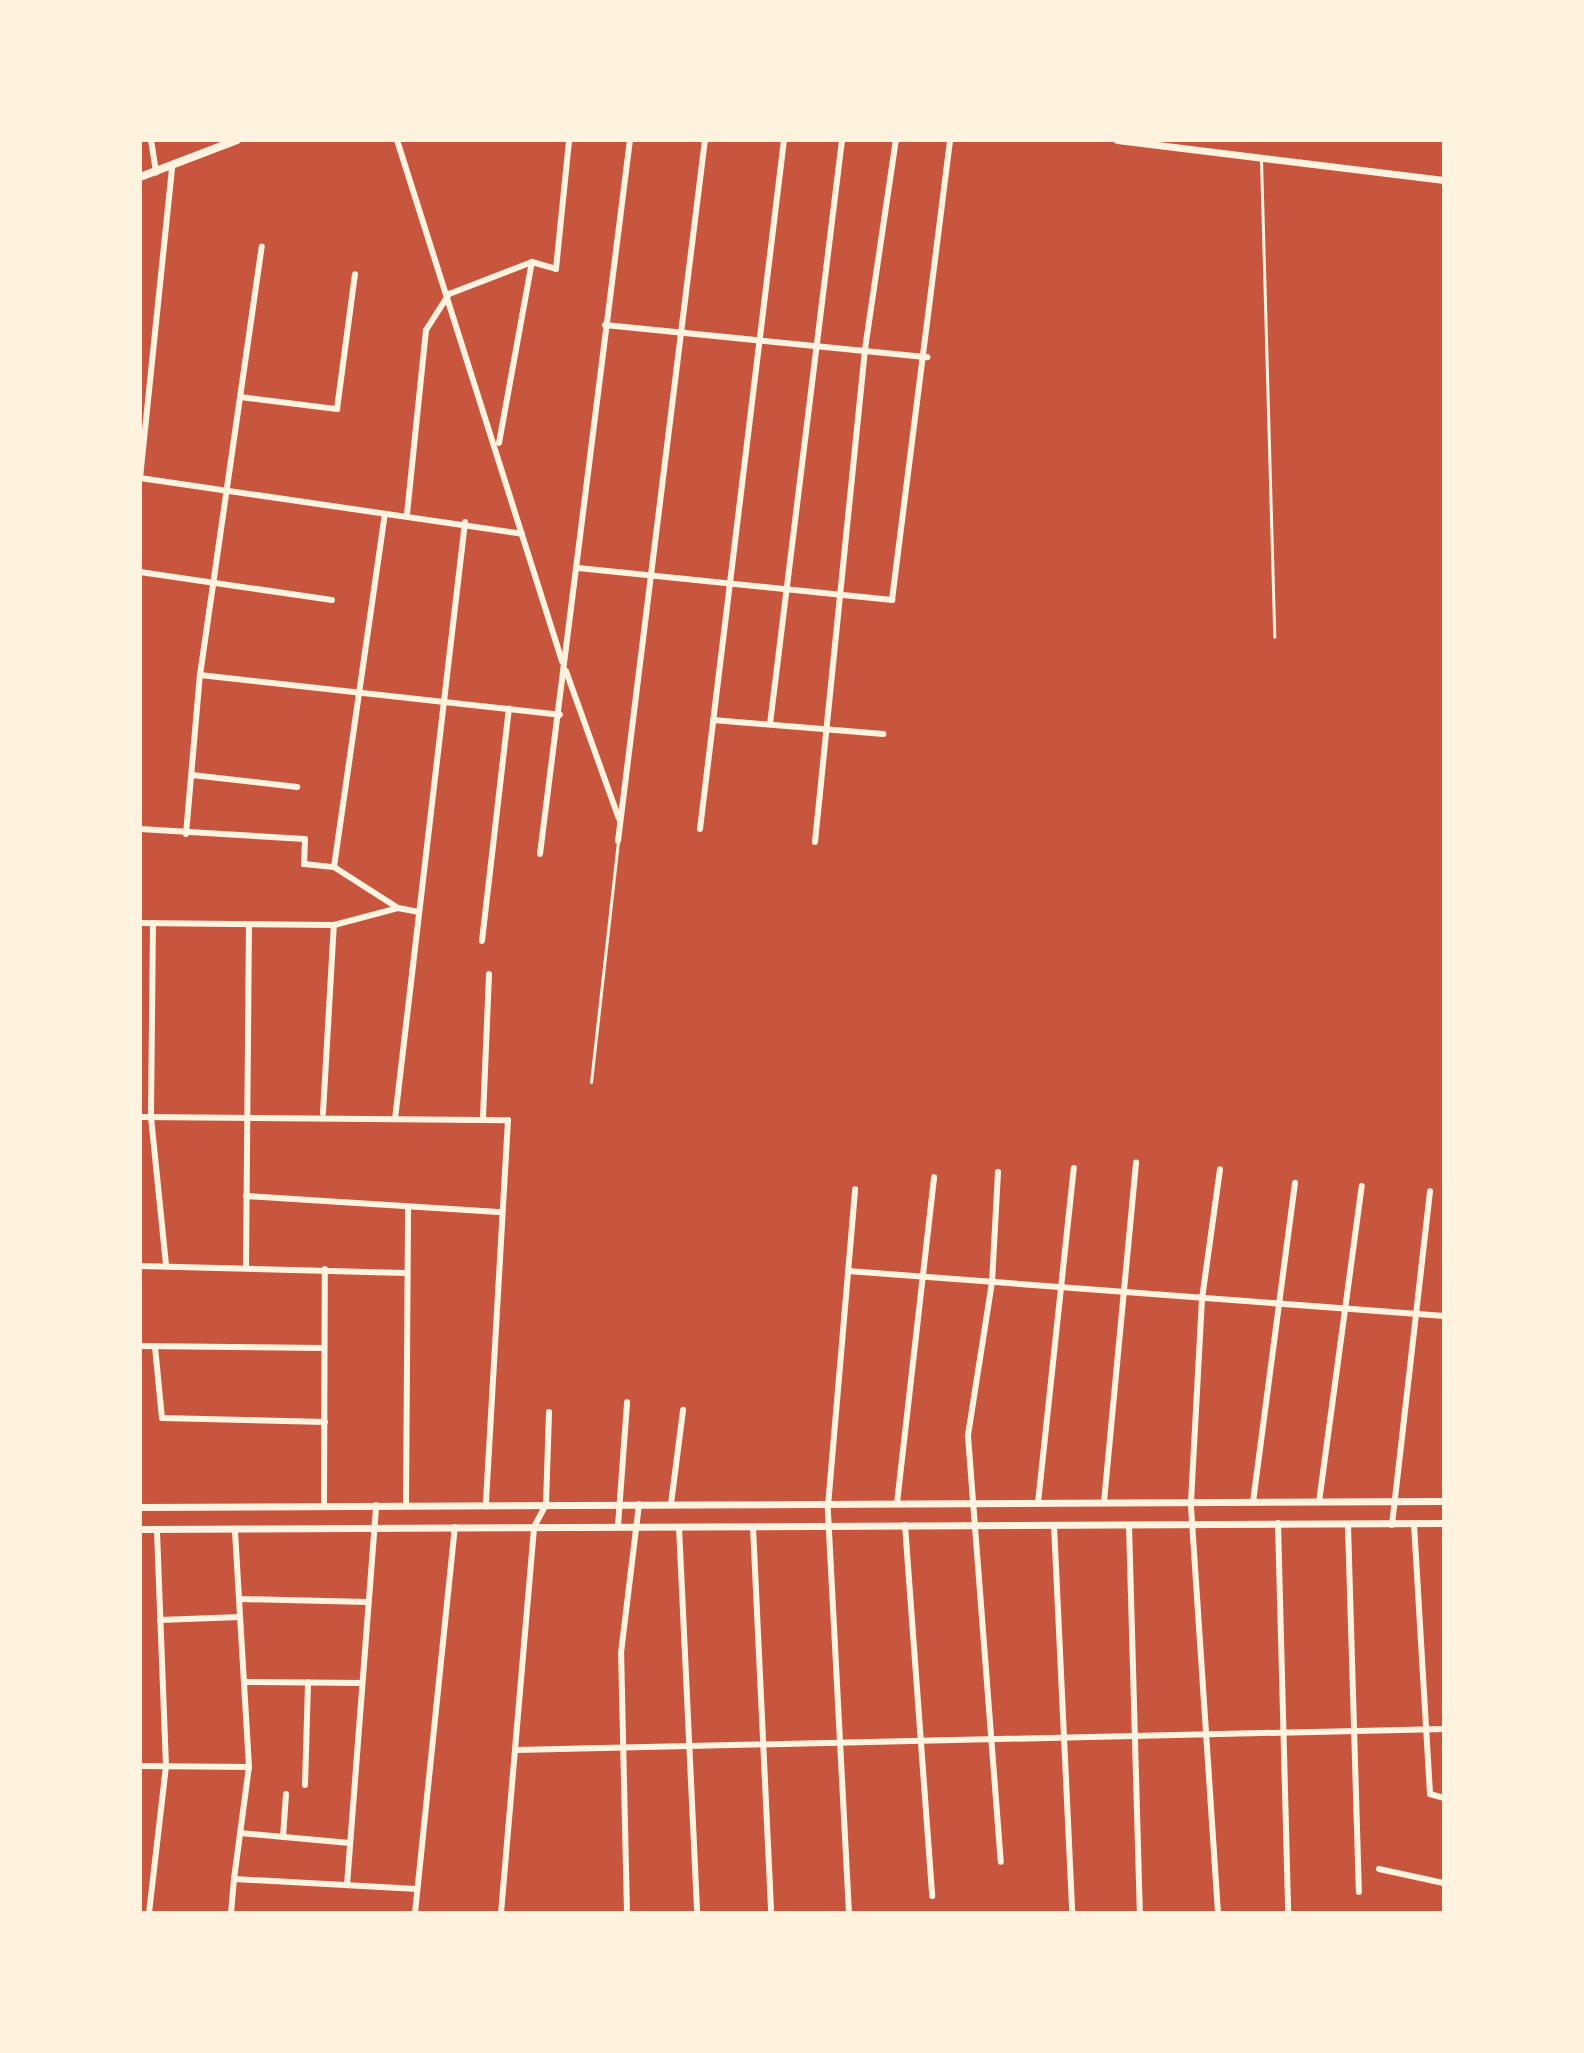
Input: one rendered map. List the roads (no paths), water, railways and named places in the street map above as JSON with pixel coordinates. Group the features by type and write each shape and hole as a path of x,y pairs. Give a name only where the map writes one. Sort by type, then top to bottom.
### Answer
{"main road":[{"path":"140,177 237,140"}],"street":[{"path":"151,140 156,173"},
{"path":"397,140 498,446 564,666 619,819"},
{"path":"407,514 426,330 449,294 532,262 556,269 569,140"},
{"path":"540,854 560,715 605,325 630,140"},
{"path":"618,841 705,140"},
{"path":"700,829 784,140"},
{"path":"770,724 842,140"},
{"path":"815,842 837,596 865,349 896,140"},
{"path":"578,568 728,586 892,600 927,357 950,140"},
{"path":"1117,140 1444,180"},
{"path":"172,167 140,478 385,514 465,522 522,534"},
{"path":"186,834 200,675 230,490 262,246"},
{"path":"498,446 532,262"},
{"path":"240,397 337,409 355,274"},
{"path":"605,325 760,339 817,340 927,357"},
{"path":"334,867 385,514"},
{"path":"395,1119 465,522"},
{"path":"140,572 332,600"},
{"path":"200,675 560,715"},
{"path":"482,941 509,709"},
{"path":"713,720 883,734"},
{"path":"192,775 297,787"},
{"path":"140,829 305,839 304,864 334,867 398,908 418,912"},
{"path":"140,923 334,925 398,908"},
{"path":"153,923 151,1117 166,1265"},
{"path":"246,1266 243,1115 249,925"},
{"path":"323,1113 334,925"},
{"path":"483,1118 489,974"},
{"path":"140,1117 323,1113 395,1119 508,1120 511,1134 498,1212 486,1506"},
{"path":"1104,1502 1128,1293 1136,1163"},
{"path":"1038,1503 1074,1168"},
{"path":"1218,1913 1205,1732 1196,1523 1191,1502 1202,1299 1220,1169"},
{"path":"998,1172 992,1282 968,1436 969,1504 1001,1862"},
{"path":"897,1503 934,1177"},
{"path":"1253,1502 1295,1183"},
{"path":"1319,1502 1350,1309 1362,1186"},
{"path":"849,1913 843,1742 828,1506 855,1189"},
{"path":"1392,1525 1420,1314 1430,1191"},
{"path":"246,1196 498,1212"},
{"path":"406,1505 405,1273 408,1208"},
{"path":"140,1266 246,1266 405,1273"},
{"path":"324,1505 325,1269"},
{"path":"848,1271 1444,1316"},
{"path":"140,1346 324,1348"},
{"path":"155,1347 162,1418 325,1422"},
{"path":"618,1526 623,1502 627,1402"},
{"path":"671,1504 683,1410"},
{"path":"501,1913 534,1527 546,1504 549,1412"},
{"path":"140,1507 486,1506 623,1502 828,1506 897,1503 1444,1501"},
{"path":"627,1913 621,1653 639,1504"},
{"path":"347,1885 376,1505"},
{"path":"1278,1523 1288,1913"},
{"path":"140,1529 1444,1523"},
{"path":"1414,1524 1430,1794 1444,1798"},
{"path":"905,1525 932,1896"},
{"path":"1054,1525 1072,1913"},
{"path":"1129,1525 1140,1913"},
{"path":"1348,1525 1359,1892"},
{"path":"415,1913 455,1527"},
{"path":"679,1527 697,1913"},
{"path":"753,1527 766,1746 771,1913"},
{"path":"231,1913 249,1767 235,1528"},
{"path":"149,1913 166,1766 157,1529"},
{"path":"239,1599 368,1602"},
{"path":"160,1620 240,1617"},
{"path":"244,1682 362,1683"},
{"path":"305,1785 308,1682"},
{"path":"516,1750 766,1746 922,1739 988,1741 1205,1732 1444,1729"},
{"path":"140,1766 249,1767"},
{"path":"283,1837 286,1794"},
{"path":"240,1833 350,1843"},
{"path":"1379,1869 1444,1883"},
{"path":"234,1879 417,1889"}],"lane":[{"path":"1261,156 1274,637"},
{"path":"591,1082 618,841"}]}
